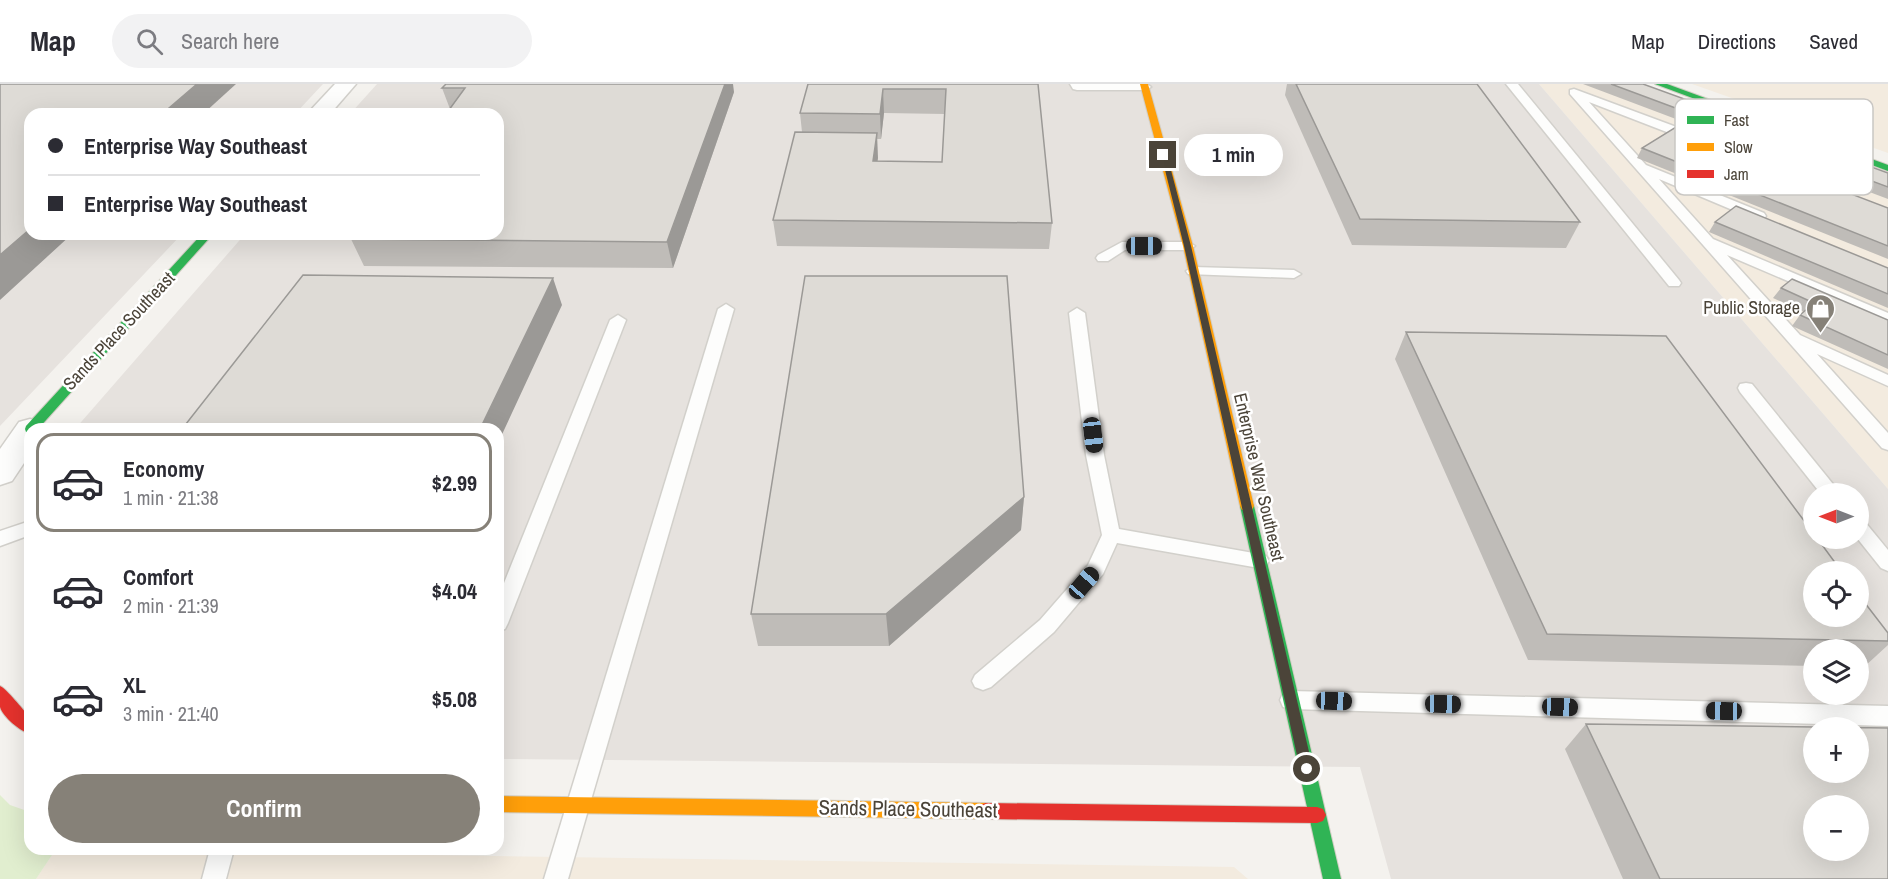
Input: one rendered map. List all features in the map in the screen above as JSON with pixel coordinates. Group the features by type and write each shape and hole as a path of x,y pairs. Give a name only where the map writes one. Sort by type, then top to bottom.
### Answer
{"street":[{"path":"324,108 346,84"},
{"path":"1659,84 1700,99"},
{"name":"Enterprise Way Southeast","path":"1145,85 1188,246 1332,879"},
{"path":"1873,162 1888,168"},
{"name":"Sands Place Southeast","path":"35,423 203,240"},
{"name":"Sands Place Southeast","path":"0,474 24,438"},
{"path":"0,693 11,710 24,722"},
{"name":"Sands Place Southeast","path":"504,804 1317,814"}],"lane":[{"path":"1076,84 1077,87 1145,85"},
{"path":"1512,84 1674,283"},
{"path":"1675,130 1574,92 1888,444"},
{"path":"1641,167 1675,181"},
{"path":"1709,195 1770,220"},
{"path":"1707,242 1888,320"},
{"path":"1103,258 1122,246 1188,246"},
{"path":"1193,271 1294,274"},
{"path":"556,879 726,309"},
{"path":"983,681 1047,626 1096,569 1111,535 1095,455 1077,313"},
{"path":"504,608 618,320"},
{"path":"1793,337 1888,381"},
{"path":"1746,388 1823,483"},
{"path":"0,539 24,530"},
{"path":"1111,535 1259,561"},
{"path":"1869,540 1888,563"},
{"path":"1291,700 1888,716"},
{"path":"214,879 220,855"}],"shaded area":[{"path":"0,84 323,84 301,108 24,108 24,240 176,240 0,426"},
{"path":"377,84 1539,84 1888,489 1888,879 1391,879 1360,767 504,759 504,423 80,423 240,240 504,240 504,108 355,108"},
{"name":"Public Storage","path":"1539,84 1628,84 1675,101 1675,195 1873,195 1873,173 1888,178 1888,489"},
{"path":"1692,84 1888,84 1888,153 1873,148 1873,99 1735,99"},
{"path":"52,855 429,855 1234,867 1248,879 36,879"}],"green space":[{"path":"0,795 10,805 24,810 24,855 52,855 36,879 0,879"}],"building":[{"path":"0,84 197,84 169,108 24,108 24,234 0,255"},
{"path":"446,84 725,84 667,242 456,240 504,240 504,108 450,108 465,88 442,88"},
{"path":"808,84 1038,84 1052,223 773,220 795,132 877,133 873,161 942,162 946,89 883,89 880,114 800,113"},
{"path":"1296,84 1477,84 1580,222 1360,219"},
{"path":"1611,84 1643,84 1684,99 1675,99 1675,108"},
{"path":"1675,128 1675,161 1642,148"},
{"path":"1873,168 1888,173 1888,187 1873,181"},
{"path":"1760,195 1854,195 1888,208 1888,246"},
{"path":"1736,206 1888,268 1888,294 1715,222"},
{"path":"303,275 553,278 483,423 187,423"},
{"path":"805,276 1007,276 1024,497 886,614 751,614"},
{"path":"1792,279 1888,320 1888,355 1800,315 1814,303 1781,288"},
{"path":"1406,332 1666,336 1803,519 1803,549 1825,549 1834,561 1803,561 1803,627 1869,627 1869,608 1888,633 1888,641 1869,639 1547,634"},
{"path":"1586,724 1803,727 1803,783 1869,783 1869,728 1888,728 1888,879 1660,879"}],"traffic: fast":[{"path":"1659,84 1700,99"},
{"path":"1873,162 1888,168"},
{"path":"36,423 203,240"},
{"path":"1247,506 1332,879"}],"traffic: slow":[{"path":"1144,84 1188,246 1247,506"},
{"path":"504,804 986,811"}],"traffic: jam":[{"path":"0,693 11,710 24,722"},
{"path":"986,811 1317,815"}],"place":[{"name":"Public Storage","path":"1821,334"}],"route":[{"path":"1163,155 1188,246 1307,769"}]}
